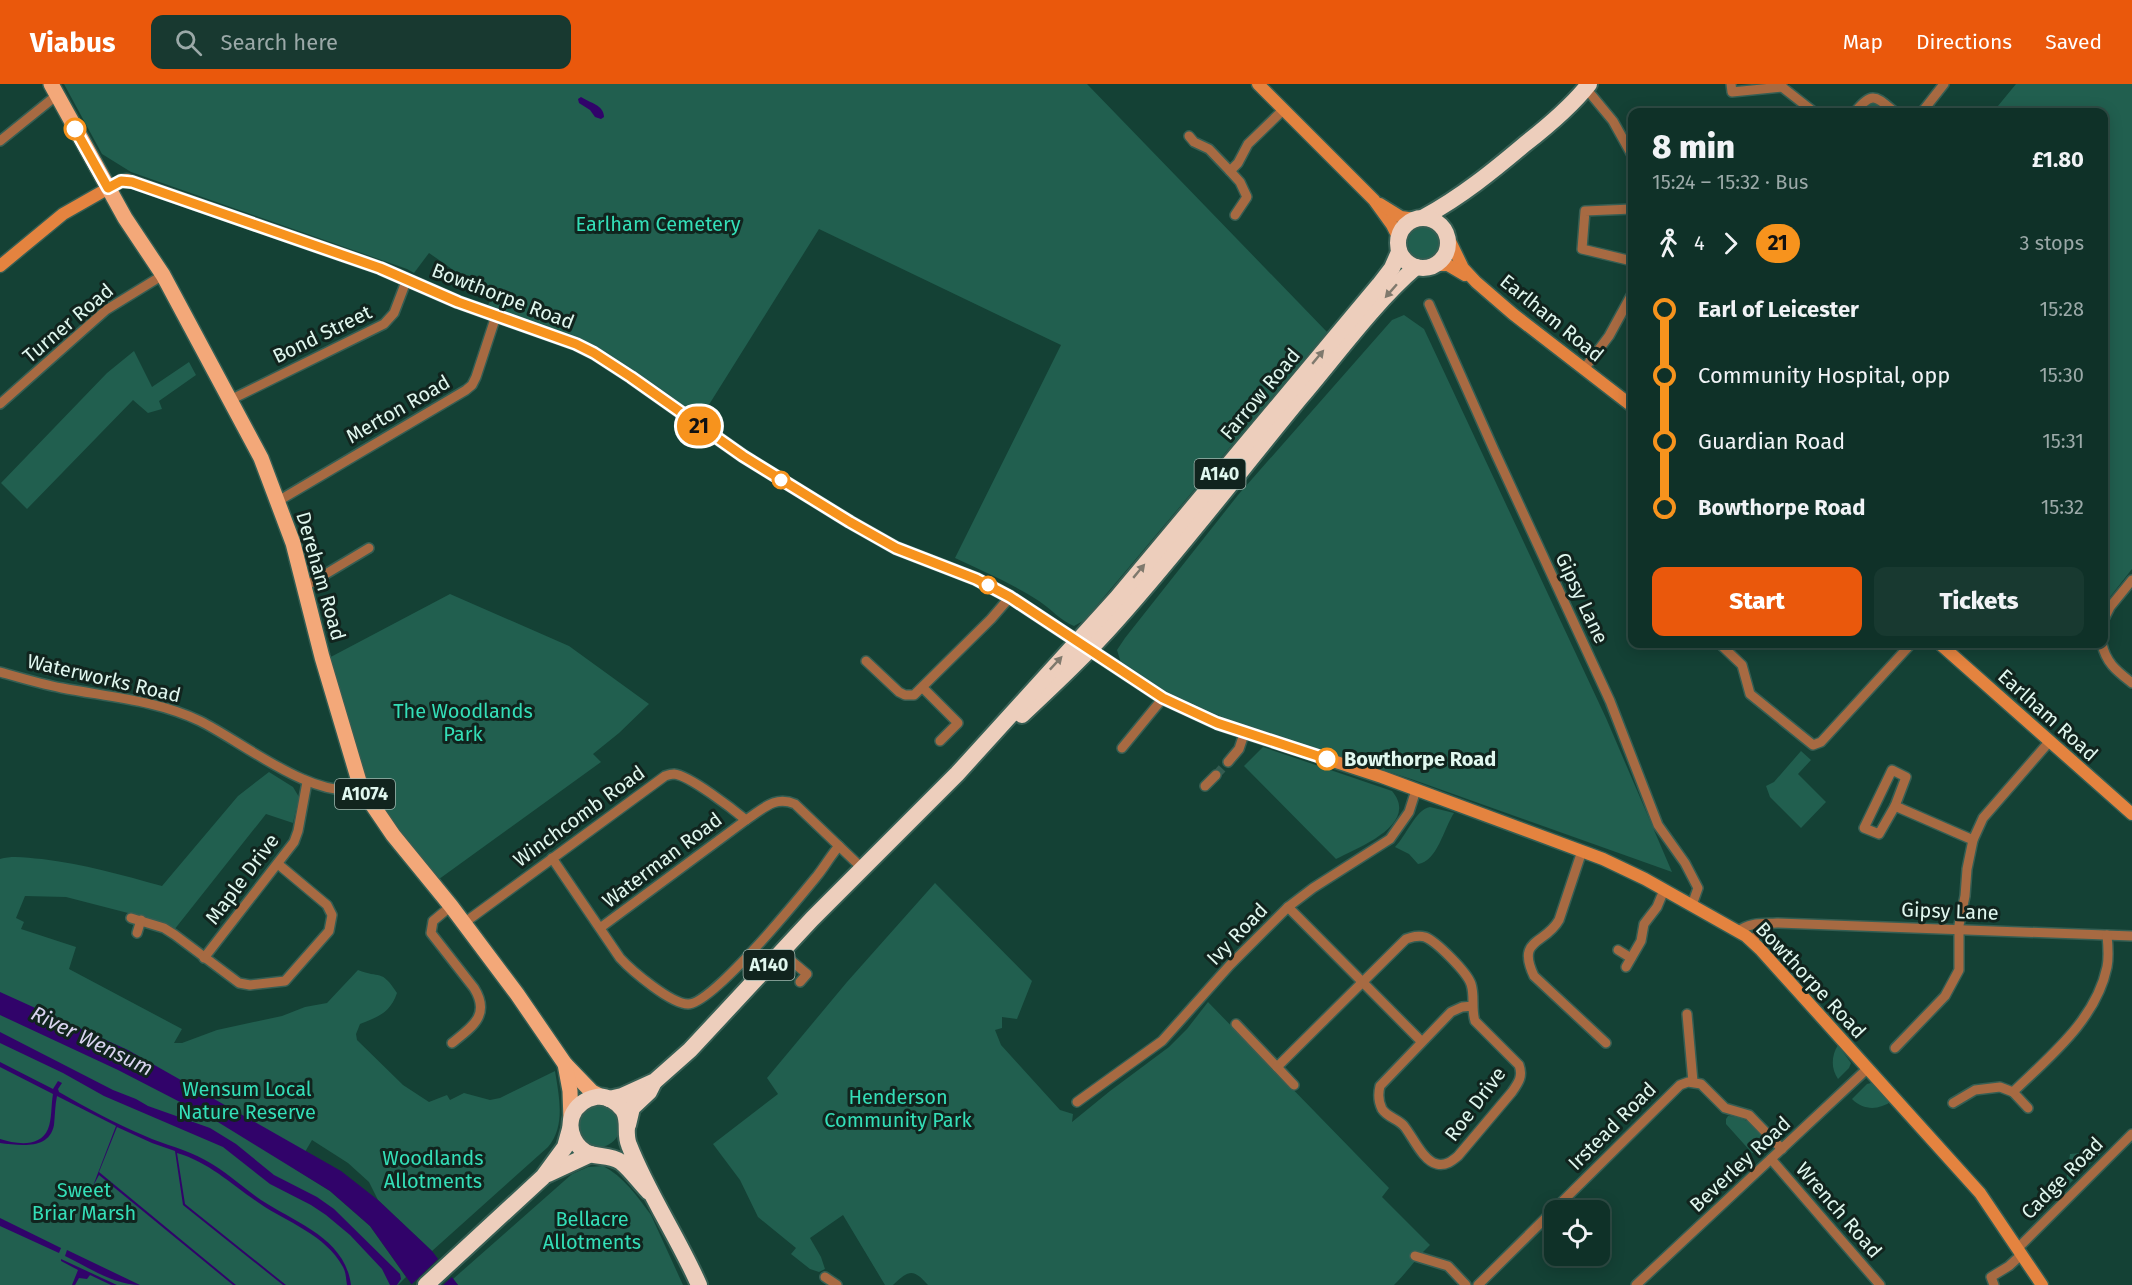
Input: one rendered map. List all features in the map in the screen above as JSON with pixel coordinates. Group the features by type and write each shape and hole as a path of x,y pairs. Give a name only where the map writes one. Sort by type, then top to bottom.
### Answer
{"highway":[{"name":"A140","path":"1399,245 1407,224 1465,193 1495,170 1544,129 1586,85"},
{"name":"A140","path":"1436,266 1444,259 1448,249 1447,235 1454,216 1495,170"},
{"path":"1420,218 1433,219 1441,224 1447,235"},
{"path":"1399,245 1409,264 1428,268 1436,266"},
{"name":"Farrow Road","path":"1083,645 1117,598 1379,285 1392,268 1399,245"},
{"name":"Farrow Road","path":"1083,645 1199,525 1275,429 1383,301 1416,267"},
{"name":"A140","path":"426,1285 543,1177 565,1147 570,1125 579,1105 586,1100 622,1096 655,1081 702,1038 862,868 1083,645"},
{"name":"A140","path":"543,1177 595,1154 614,1150 622,1144 632,1108 649,1092 655,1081"},
{"name":"Dereham Road","path":"605,1097 622,1108 626,1116 628,1144 649,1192 699,1284"},
{"name":"Dereham Road","path":"570,1125 576,1144 595,1154 613,1158 622,1163 649,1192"}],"main road":[{"name":"Dereham Road","path":"54,90 125,218 163,275 261,458 292,543 325,668 362,788 393,835 464,923 565,1064 592,1092 605,1097"},
{"name":"Dereham Road","path":"565,1064 570,1091 570,1125"}],"street":[{"path":"1258,84 1374,200 1392,225 1399,245"},
{"path":"1731,84 1732,92 1782,85 1809,108"},
{"path":"1925,108 1944,84"},
{"path":"1586,85 1613,121 1628,148"},
{"path":"0,141 54,90"},
{"path":"1858,108 1865,100 1872,98 1890,108"},
{"path":"1230,171 1238,163 1248,144 1283,110"},
{"path":"1189,136 1194,142 1209,149 1240,182 1247,197 1235,215"},
{"name":"Bowthorpe Road","path":"108,188 121,181 132,182 369,264 496,316 576,344 594,353 743,456 874,537 976,579 1010,597 1163,698 1217,723 1416,790 1624,868 1738,931 1752,941 1980,1193 2042,1285"},
{"path":"0,266 55,220 108,188"},
{"path":"1374,200 1401,217 1420,218"},
{"path":"1628,209 1584,211 1582,249 1628,260"},
{"name":"Earlham Road","path":"1447,235 1463,268 1476,282 1513,314 1628,403"},
{"name":"Earlham Road","path":"1436,266 1448,265 1476,282"},
{"name":"Turner Road","path":"0,404 106,310 163,275"},
{"name":"Bond Street","path":"230,400 384,324 394,313 406,279"},
{"path":"1584,369 1609,336 1628,301"},
{"name":"Gipsy Lane","path":"1429,304 1498,460 1610,701 1658,825 1685,863 1698,888 1692,905"},
{"name":"Merton Road","path":"278,501 472,385 496,316"},
{"path":"304,587 369,548"},
{"path":"2108,611 2132,580"},
{"path":"866,661 899,693 914,695 1010,597"},
{"path":"1724,648 1742,665 1750,694 1813,745 1821,742 1907,648"},
{"name":"Earlham Road","path":"1944,648 2132,814"},
{"path":"2103,648 2108,661 2132,683"},
{"name":"Waterworks Road","path":"0,672 59,687 163,706 199,721 252,750 284,771 308,782 342,789 362,788"},
{"path":"922,688 958,723 940,741"},
{"path":"1122,748 1163,698"},
{"path":"1228,762 1239,749 1245,731"},
{"path":"1895,1048 1945,996 1959,970 1959,930 1973,840 1983,818 2049,742"},
{"path":"1892,770 1906,777 1895,806 1879,834 1864,828 1892,770"},
{"name":"Winchcomb Road","path":"464,923 665,776 674,774 684,778 709,792 746,820"},
{"path":"1205,786 1216,775"},
{"name":"Maple Drive","path":"204,958 288,851 298,831 308,782"},
{"name":"Ivy Road","path":"1077,1102 1162,1041 1230,965 1288,907 1319,883 1390,839 1404,822 1416,790"},
{"path":"746,820 776,801 785,799 795,804 862,868"},
{"path":"1895,806 1973,840"},
{"name":"Waterman Road","path":"600,928 746,820"},
{"path":"552,858 620,958 631,970 679,1003 689,1005 701,999 735,970 818,874 839,846"},
{"path":"1582,851 1559,920 1555,927 1534,943 1529,951 1528,962 1534,976 1606,1043"},
{"path":"137,933 136,919 175,934 239,983 259,984 285,981 329,931 332,915 327,906 278,864"},
{"path":"1626,967 1641,941 1644,924 1657,907 1664,890"},
{"path":"451,906 433,921 430,933 474,987 482,1008 475,1024 452,1043"},
{"path":"1288,907 1421,1041"},
{"path":"1752,941 1766,924"},
{"name":"Gipsy Lane","path":"1738,931 1746,925 1766,924 2132,936"},
{"path":"2013,1092 2076,1029 2092,1004 2107,966 2108,935"},
{"path":"1277,1067 1406,939 1420,936 1433,942 1468,978 1472,986 1473,1006"},
{"path":"1618,950 1631,958"},
{"path":"781,952 803,978 814,967"},
{"name":"Roe Drive","path":"1473,1006 1475,1021 1518,1065 1521,1072 1520,1080 1458,1156 1447,1164 1437,1164 1428,1160 1402,1123 1385,1112 1378,1098 1380,1086 1421,1041 1451,1012 1462,1007 1473,1006"},
{"path":"1687,1014 1693,1082 1707,1088 1725,1108 1749,1115 1782,1149"},
{"path":"1586,1024 1594,1016"},
{"path":"1236,1024 1294,1084"},
{"name":"Beverley Road","path":"1636,1285 1867,1069"},
{"name":"Irstead Road","path":"1481,1284 1674,1089 1683,1083 1693,1082"},
{"path":"1953,1103 1975,1090 2000,1087 2013,1092 2028,1108"},
{"name":"Cadge Road","path":"1992,1281 2009,1266 2020,1251 2132,1134"},
{"name":"Wrench Road","path":"1771,1159 1880,1285"},
{"path":"1415,1256 1448,1266 1466,1285"},
{"path":"1985,1269 1992,1281"},
{"path":"825,1277 837,1285"}],"green space":[{"name":"Earlham Cemetery","path":"64,84 1087,84 1327,332 1093,610 1083,621 1074,626 1019,589 955,558 1061,345 819,229 700,419 607,353 549,327 488,305 492,297 429,253 414,273 131,172 102,154"},
{"path":"2016,84 2132,84 2132,569 2108,600 2108,108 1996,108"},
{"path":"1884,96 1899,108 1863,108 1872,98"},
{"path":"1424,227 1436,231 1440,243 1436,255 1424,259 1412,255 1408,243 1412,231"},
{"path":"1404,315 1424,329 1606,718 1672,872 1414,780 1231,721 1163,691 1121,663 1117,650 1125,638 1238,495 1392,320"},
{"path":"134,351 152,387 189,362 196,375 159,401 162,409 148,413 133,400 27,509 1,483 107,373"},
{"name":"The Woodlands Park","path":"450,594 569,646 649,704 593,754 601,762 435,882 386,812 357,763 325,660"},
{"path":"1263,747 1392,791 1399,803 1398,814 1393,824 1371,841 1336,859 1244,766"},
{"path":"1801,751 1811,760 1798,774 1826,802 1801,828 1770,797 1766,786 1774,782"},
{"path":"269,772 293,787 299,797 293,823 266,814 174,930 128,913 66,897 25,896 16,918 24,922 21,929 76,947 69,969 182,1029 174,1043 182,1043 217,1030 282,1016 305,1007 327,1003 358,970 380,975 397,993 387,1010 360,1024 356,1034 357,1040 403,1085 429,1102 447,1095 450,1100 464,1093 490,1100 500,1098 555,1071 560,1110 554,1139 548,1147 432,1251 378,1200 369,1182 348,1163 312,1140 295,1169 330,1191 370,1226 406,1277 398,1285 0,1285 0,859 21,857 57,861 162,886 238,796"},
{"path":"1430,807 1454,813 1435,851 1425,862 1418,864 1409,854 1395,847 1415,818"},
{"name":"Henderson Community Park","path":"935,883 1032,981 1017,1019 1002,1017 1002,1028 995,1030 1001,1045 1060,1110 1073,1114 1072,1122 1169,1047 1187,1029 1208,1002 1389,1188 1382,1197 1430,1245 1394,1285 928,1285 911,1273 903,1276 893,1285 885,1285 843,1215 810,1238 825,1269 819,1272 810,1269 791,1254 796,1248 758,1217 740,1180 713,1144 778,1094 767,1078 847,982"},
{"path":"1838,1045 1851,1063 1838,1079 1833,1062"},
{"path":"1867,1084 1877,1084 1892,1101 1872,1108 1861,1106 1852,1099"},
{"path":"599,1105 607,1106 614,1111 619,1118 619,1134 614,1141 607,1146 599,1147 591,1146 584,1141 579,1134 578,1126 579,1118 584,1111 591,1106"},
{"path":"1728,1116 1747,1121 1769,1144 1759,1154 1752,1153 1726,1124"},
{"path":"2103,1151 2065,1188 2070,1154"},
{"name":"Bellacre Allotments","path":"603,1166 624,1181 651,1215 683,1285 458,1285 453,1279 572,1174 588,1167"}],"water":[{"path":"581,97 599,107 604,117 601,119 595,117 590,110 579,103 578,99"},
{"name":"River Wensum","path":"0,992 128,1050 341,1171 378,1200 432,1251 458,1285 412,1285 370,1226 330,1191 213,1119 118,1070 0,1015"},
{"path":"0,1032 113,1090 148,1106 210,1128 236,1144 274,1175 317,1197 334,1209 400,1274 401,1279 397,1285 390,1285 382,1269 350,1235 326,1215 270,1184 223,1147 104,1096 63,1073 0,1043"},
{"path":"0,1062 53,1089 58,1081 62,1083 58,1089 59,1092 91,1110 213,1164 261,1200 317,1234 329,1244 347,1269 351,1285 347,1285 344,1269 335,1256 316,1238 259,1203 210,1168 177,1153 185,1204 286,1285 283,1285 183,1205 175,1151 117,1127 99,1172 236,1285 233,1285 99,1175 93,1186 116,1126 57,1096 54,1125 46,1139 32,1144 0,1143 0,1139 13,1142 34,1142 44,1135 50,1121 53,1094 0,1067"},
{"path":"0,1218 61,1248 59,1253 0,1226"},
{"path":"67,1250 140,1285 121,1282 101,1275 65,1256"},
{"path":"61,1259 117,1285 111,1285 90,1275 87,1279 79,1278 75,1285 72,1285 78,1270"}],"pier":[{"path":"440,1257 454,1275 443,1285 411,1285"}],"tunnel":[{"path":"1216,775 1228,762"}],"bus line":[{"name":"21","path":"75,129 108,188 127,180 380,268 458,302 576,344 631,377 722,443 874,537 976,579 1010,597 1149,691 1217,723 1327,759"}],"place":[{"name":"Bowthorpe Road","path":"1327,759"}],"park label":[{"name":"Wensum Local Nature Reserve","path":"247,1100"},
{"name":"Woodlands Allotments","path":"433,1170"},
{"name":"Sweet Briar Marsh","path":"84,1202"}]}
